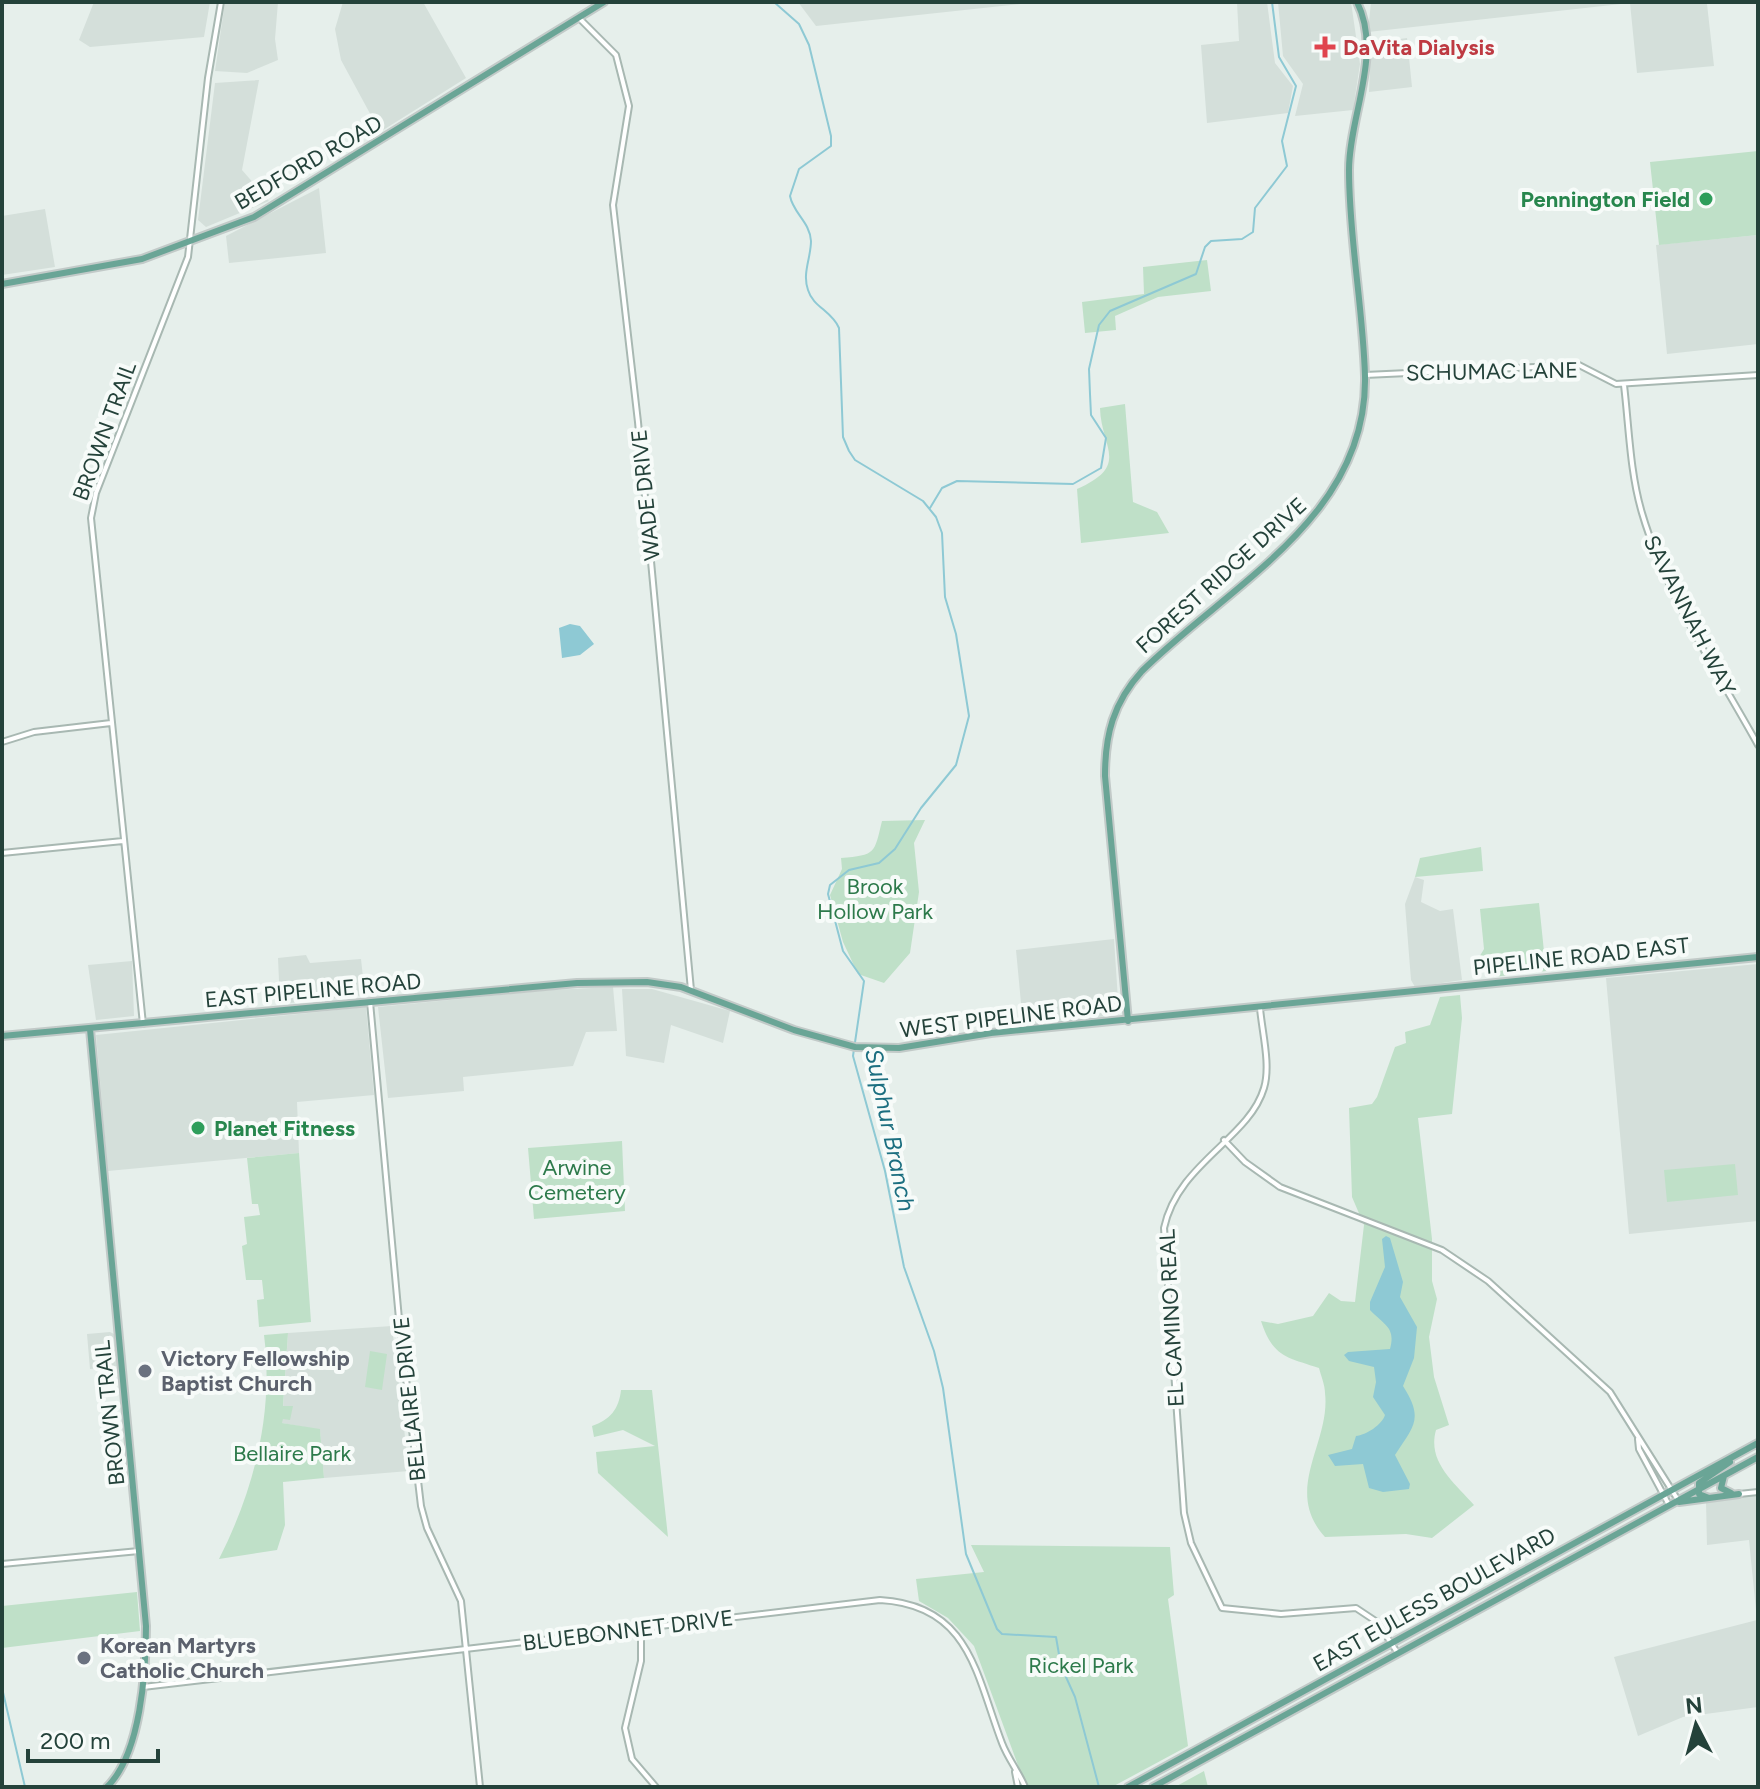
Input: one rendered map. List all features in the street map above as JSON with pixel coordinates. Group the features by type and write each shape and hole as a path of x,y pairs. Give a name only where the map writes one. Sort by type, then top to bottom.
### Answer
{"main road":[{"name":"BEDFORD ROAD","path":"2,284 109,266 190,244 281,204 604,2"},
{"name":"FOREST RIDGE DRIVE","path":"1128,1021 1105,776 1106,740 1113,716 1124,692 1142,671 1283,549 1323,506 1350,453 1363,403 1365,375 1349,172 1365,63 1361,11 1357,2"},
{"name":"FOREST RIDGE DRIVE","path":"1361,11 1364,2"},
{"name":"PIPELINE ROAD EAST","path":"1408,992 1758,957"},
{"name":"WEST PIPELINE ROAD","path":"627,982 666,984 691,990 842,1045 867,1048 899,1048 991,1033 1408,992"},
{"name":"EAST PIPELINE ROAD","path":"2,1036 627,982"},
{"name":"BROWN TRAIL","path":"90,1029 146,1626 143,1687 126,1759 107,1787"},
{"name":"EAST EULESS BOULEVARD","path":"1128,1787 1758,1443"},
{"path":"1709,1498 1702,1496 1697,1489 1702,1479 1742,1452"},
{"name":"EAST EULESS BOULEVARD","path":"1153,1787 1758,1457"},
{"path":"1726,1474 1721,1488 1739,1494"},
{"path":"1674,1502 1739,1494"}],"street":[{"name":"BROWN TRAIL","path":"143,1024 111,723 92,505 190,244 208,78 221,2"},
{"name":"WADE DRIVE","path":"579,18 616,55 629,106 613,205 643,475 691,990"},
{"name":"SCHUMAC LANE","path":"1365,375 1579,365 1610,383 1624,385 1758,375"},
{"name":"SAVANNAH WAY","path":"1624,385 1637,490 1648,532 1669,582 1758,745"},
{"path":"2,742 34,732 111,723"},
{"path":"2,853 124,841"},
{"name":"BELLAIRE DRIVE","path":"370,1002 400,1324 421,1506 427,1528 461,1601 480,1787"},
{"name":"EL CAMINO REAL","path":"1260,1008 1264,1088 1250,1113 1174,1198 1163,1236 1184,1513 1191,1543 1222,1608 1281,1614 1356,1608 1373,1616 1392,1643"},
{"path":"1224,1140 1245,1162 1280,1187 1403,1234 1462,1262 1521,1309 1610,1392 1672,1489 1674,1502"},
{"path":"1637,1436 1639,1449 1664,1494 1674,1502"},
{"path":"1739,1494 1758,1492"},
{"path":"2,1564 140,1551"},
{"name":"BLUEBONNET DRIVE","path":"143,1687 880,1600 915,1606 939,1618 970,1650 1018,1787"},
{"path":"641,1629 642,1655 625,1712 625,1728 632,1759 656,1787"},
{"path":"1392,1643 1398,1653"},
{"name":"BLUEBONNET DRIVE","path":"1014,1769 1025,1787"}],"shaded area":[{"path":"94,2 210,2 204,37 90,47 79,40"},
{"path":"225,2 278,2 275,39 278,60 247,73 215,71"},
{"path":"343,2 423,2 466,78 380,132 341,60 335,29"},
{"path":"798,2 1038,2 816,26"},
{"path":"1237,2 1267,2 1275,63 1293,86 1288,113 1207,123 1201,45 1239,41"},
{"path":"1278,2 1351,2 1360,64 1353,110 1295,116 1303,84 1283,56"},
{"path":"1371,2 1728,2 1707,4 1714,66 1637,73 1630,3 1368,32"},
{"path":"1407,38 1412,87 1369,92 1371,43"},
{"path":"259,80 242,170 269,201 206,227 198,220 215,83"},
{"path":"319,188 326,253 229,263 226,236"},
{"path":"45,209 55,267 2,275 2,216"},
{"path":"1758,235 1758,344 1667,354 1656,245"},
{"path":"1415,877 1424,880 1421,902 1440,911 1453,909 1462,980 1415,987 1411,980 1405,904"},
{"path":"1114,939 1119,1015 1023,1024 1016,950"},
{"path":"306,955 310,963 361,959 365,995 280,1004 278,958"},
{"path":"132,961 134,1016 96,1020 88,965"},
{"path":"1758,964 1758,1221 1629,1234 1606,978"},
{"path":"613,987 617,1031 586,1032 573,1066 463,1077 464,1091 388,1098 378,1007"},
{"path":"622,989 652,989 730,1011 723,1043 671,1025 664,1063 626,1056"},
{"path":"366,1007 374,1095 297,1102 299,1153 108,1171 96,1035"},
{"path":"392,1326 409,1471 324,1478 320,1430 282,1423 288,1333"},
{"path":"87,1334 114,1334 117,1366 90,1369"},
{"path":"1758,1495 1758,1707 1683,1717 1638,1736 1614,1657 1757,1620 1749,1540 1707,1545 1706,1501"}],"green space":[{"name":"Pennington Field","path":"1758,151 1758,235 1659,245 1650,162"},
{"path":"1207,260 1211,291 1158,297 1115,316 1116,330 1085,333 1082,302 1144,294 1143,267"},
{"path":"1125,404 1133,502 1157,512 1169,533 1081,543 1077,489 1104,472 1108,463 1100,408"},
{"name":"Brook Hollow Park","path":"925,820 914,843 919,892 910,953 884,983 858,974 843,942 830,895 842,869 841,858 861,856 872,851 882,821"},
{"path":"1481,847 1483,871 1415,877 1420,858"},
{"path":"1539,903 1546,971 1493,977 1492,971 1483,970 1478,959 1484,949 1480,909"},
{"path":"1460,995 1462,1018 1452,1114 1418,1118 1432,1239 1432,1281 1437,1299 1429,1337 1434,1377 1449,1425 1436,1430 1435,1452 1444,1471 1474,1505 1432,1538 1406,1534 1325,1537 1313,1519 1308,1502 1311,1466 1325,1412 1323,1380 1319,1368 1289,1358 1276,1349 1261,1321 1278,1324 1313,1316 1329,1293 1341,1301 1355,1302 1364,1225 1352,1197 1349,1108 1372,1104 1395,1047 1406,1043 1405,1032 1430,1025 1440,997"},
{"name":"Arwine Cemetery","path":"622,1141 625,1211 534,1219 528,1148"},
{"path":"299,1153 311,1322 259,1327 257,1300 264,1299 262,1280 246,1280 242,1246 247,1244 244,1217 260,1215 258,1204 252,1204 247,1158"},
{"path":"1735,1164 1738,1195 1667,1202 1664,1170"},
{"name":"Bellaire Park","path":"288,1333 283,1406 293,1406 290,1420 283,1419 282,1423 320,1429 324,1478 283,1482 285,1525 277,1550 219,1559 242,1506 258,1450 266,1393 264,1335"},
{"path":"370,1351 387,1354 382,1390 365,1387"},
{"path":"621,1390 652,1390 668,1537 598,1473 596,1452 655,1446 623,1430 594,1437 592,1426 612,1413"},
{"name":"Rickel Park","path":"971,1545 1170,1547 1174,1595 1168,1599 1188,1746 1112,1787 1026,1787 974,1646 948,1618 919,1601 916,1579 984,1572"},
{"path":"137,1592 140,1631 2,1648 2,1606"},
{"path":"1204,1771 1208,1787 1175,1787"}],"water":[{"path":"570,624 580,626 594,644 580,655 562,658 559,628"},
{"path":"1386,1236 1390,1238 1403,1282 1400,1297 1417,1327 1414,1358 1403,1386 1413,1407 1414,1422 1395,1455 1410,1484 1409,1489 1383,1492 1369,1488 1363,1464 1335,1466 1328,1455 1352,1449 1356,1436 1373,1429 1385,1415 1373,1397 1376,1382 1374,1367 1349,1361 1344,1355 1348,1352 1390,1349 1390,1331 1370,1310 1370,1302 1385,1267 1382,1239"}],"waterway":[{"name":"Sulphur Branch","path":"774,2 799,24 809,45 831,136 831,146 799,169 790,196 810,234 806,278 810,296 839,328 843,437 855,460 923,501 936,517 942,533 945,597 956,634 969,716 956,765 921,808 895,849 879,863 849,870 830,885 828,894 843,951 864,981 853,1056 885,1171 904,1267 934,1351 943,1388 966,1554 997,1629 1002,1634 1056,1637 1061,1666 1075,1697 1099,1787"},
{"path":"930,508 942,488 957,481 1073,484 1101,468 1106,438 1091,415 1089,369 1099,325 1110,311 1196,274 1205,247 1211,241 1242,239 1253,232 1255,208 1287,166 1282,141 1296,86 1279,57 1272,2"},
{"path":"2,1688 25,1787"}],"place":[{"name":"DaVita Dialysis","path":"1325,47"},
{"name":"Pennington Field","path":"1706,199"},
{"name":"Planet Fitness","path":"198,1128"},
{"name":"Victory Fellowship Baptist Church","path":"145,1371"},
{"name":"Korean Martyrs Catholic Church","path":"84,1658"}]}
